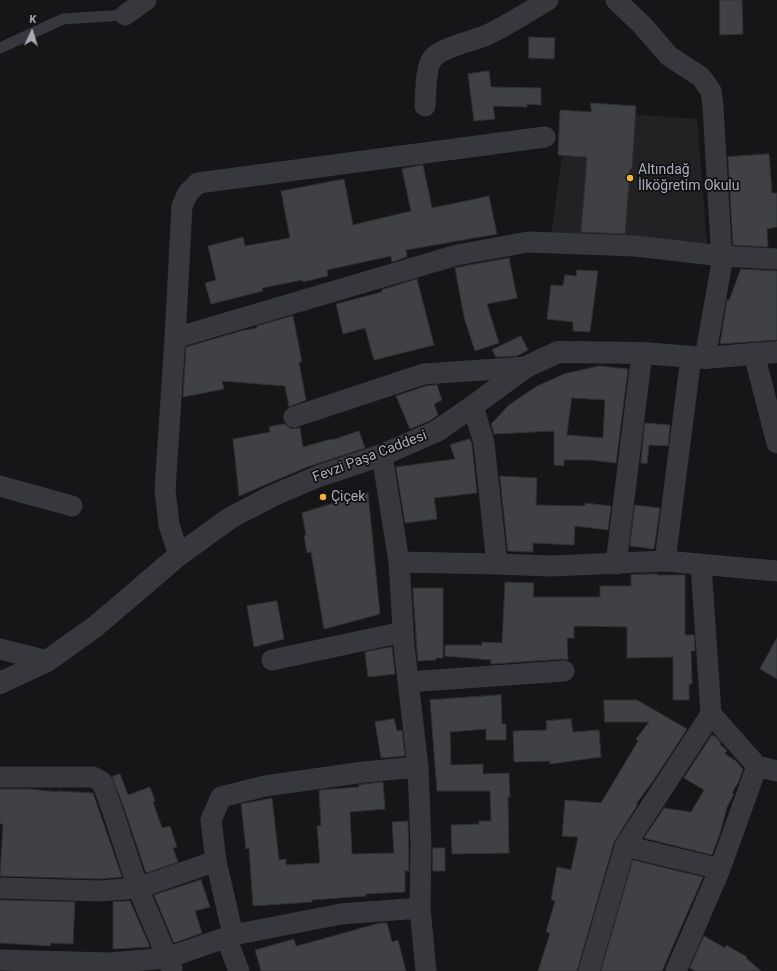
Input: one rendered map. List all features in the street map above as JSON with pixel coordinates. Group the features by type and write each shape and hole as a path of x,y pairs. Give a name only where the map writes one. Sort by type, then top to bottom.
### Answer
{"street":[{"path":"125,15 146,0"},
{"path":"425,106 426,75 432,58 443,51 485,35 512,22 548,0"},
{"path":"616,0 642,25 669,56 701,77 710,91 713,107 722,262 698,357 665,561"},
{"path":"178,555 169,525 165,490 182,206 188,193 198,184 545,137"},
{"path":"175,338 457,255 528,242 635,246 722,256 777,259"},
{"name":"Fevzi Paşa Caddesi","path":"0,683 47,661 96,626 178,555 230,518 272,496 319,476 382,455 437,431 474,406 526,367 558,352 642,353 698,357 777,352"},
{"path":"616,564 642,353"},
{"path":"754,354 777,443"},
{"path":"294,417 424,374 526,367"},
{"path":"474,406 484,442 497,564"},
{"path":"382,455 400,562 403,632 418,767 421,847 420,908 426,971"},
{"path":"0,486 72,506"},
{"path":"400,562 551,566 665,561 777,571"},
{"path":"589,971 625,846 711,714 701,565"},
{"path":"272,660 403,632"},
{"path":"0,650 47,661"},
{"path":"408,682 564,671"},
{"path":"711,714 757,766 777,770"},
{"path":"676,971 720,869 757,766"},
{"path":"239,971 230,936 216,861 211,820 221,798 265,786 364,772 418,767"},
{"path":"0,777 94,777 102,782 138,888 170,964"},
{"path":"625,846 720,869"},
{"path":"0,888 99,891 138,888 216,861"},
{"path":"0,960 170,964 230,936 341,914 420,908"}],"lane":[{"path":"0,48 63,19 125,15"}],"shaded area":[{"name":"Altındağ İlköğretim Okulu","path":"568,110 697,119 707,244 551,236"}],"building":[{"path":"720,0 742,0 743,34 720,35"},
{"path":"529,37 555,38 554,59 529,58"},
{"path":"489,71 491,87 541,88 541,105 527,104 527,107 493,106 495,119 474,121 468,74"},
{"path":"591,103 636,106 632,169 630,169 625,234 581,232 587,157 558,155 560,110 591,112"},
{"path":"769,154 772,193 777,193 777,227 767,229 768,247 733,245 728,157"},
{"path":"423,165 432,208 489,196 497,234 406,250 407,257 392,262 391,256 327,270 328,276 303,282 302,280 262,288 263,291 211,304 205,283 216,280 208,246 243,237 245,246 290,238 281,191 344,179 353,225 411,211 402,169"},
{"path":"509,258 517,298 487,304 499,343 475,351 464,317 455,268"},
{"path":"741,269 777,271 777,340 720,344 727,300 729,300"},
{"path":"577,270 598,271 590,332 573,331 573,322 547,319 551,285 563,286 565,275 576,276"},
{"path":"417,279 434,345 374,360 365,328 343,334 336,304 382,292 382,290"},
{"path":"293,316 302,362 299,362 306,400 289,407 285,386 222,381 224,389 183,397 186,347 241,331 257,328 257,326"},
{"path":"521,336 528,350 517,356 496,357 492,350"},
{"path":"599,366 628,369 616,463 589,460 564,460 564,466 554,465 554,431 494,434 491,424 509,405 537,386 564,374","holes":["572,398 605,400 603,438 567,435"]},
{"path":"437,385 442,400 434,404 438,415 431,420 410,429 396,396 426,386"},
{"path":"645,423 670,425 668,446 649,445 647,464 641,463"},
{"path":"285,424 291,429 300,428 303,447 332,440 359,431 365,448 307,467 239,496 233,439 270,432 269,427"},
{"path":"470,439 472,445 477,493 434,498 437,519 405,523 396,467 455,459 450,445"},
{"path":"500,476 537,478 536,505 585,506 585,503 611,506 608,530 575,526 574,545 533,543 533,552 508,551"},
{"path":"368,493 380,614 324,629 311,552 307,553 304,536 306,535 302,513"},
{"path":"635,505 660,508 654,549 630,546"},
{"path":"631,575 685,575 685,635 694,635 695,651 691,651 692,684 689,684 689,700 673,700 673,657 627,658 627,627 574,626 574,638 567,638 568,660 563,659 491,664 491,660 445,656 445,645 482,645 482,642 502,643 505,582 534,583 533,597 600,597 600,586 631,586"},
{"path":"413,588 443,588 443,658 418,661"},
{"path":"277,601 284,639 254,647 247,606"},
{"path":"777,638 777,679 760,669"},
{"path":"392,647 395,674 368,677 365,652"},
{"path":"501,695 502,724 506,724 506,740 486,740 486,729 450,732 451,765 483,764 483,774 509,773 509,853 452,854 451,825 479,824 479,821 491,821 490,791 437,791 430,700"},
{"path":"604,700 637,700 687,729 636,804 638,804 614,842 577,971 538,971 550,933 546,932 555,901 551,900 557,867 571,870 578,837 562,836 565,800 601,803 638,741 636,739 649,722 605,722"},
{"path":"394,719 397,731 402,730 405,756 381,758 375,722"},
{"path":"571,719 573,732 599,730 601,757 550,764 550,761 514,762 513,731 547,730 546,721"},
{"path":"712,735 721,743 720,745 727,750 725,754 736,761 743,769 739,781 732,793 734,794 727,807 712,855 644,838 664,808 691,812 704,790 684,778"},
{"path":"120,774 128,795 150,787 155,801 153,802 162,828 170,826 177,847 173,848 178,862 146,873 112,777"},
{"path":"383,782 385,809 350,812 352,854 394,853 392,822 408,821 409,871 405,871 405,892 366,894 366,896 312,900 312,902 253,906 249,848 246,849 241,804 272,798 279,860 286,859 286,865 320,863 317,826 321,826 319,790 359,787 359,785"},
{"path":"0,789 29,789 93,793 122,877 99,879 0,876 3,824 0,824"},
{"path":"433,848 445,848 445,871 433,871"},
{"path":"633,860 703,877 662,971 601,971"},
{"path":"201,880 210,907 195,911 202,933 174,943 154,895"},
{"path":"0,900 75,902 73,944 51,943 50,946 0,943"},
{"path":"130,901 150,947 113,949 113,902"},
{"path":"380,923 387,923 392,942 398,940 406,971 261,971 255,950 294,939 296,946"},
{"path":"704,936 725,948 726,945 747,957 746,958 761,971 695,971 690,968"}],"place":[{"name":"Altındağ İlköğretim Okulu","path":"630,178"},
{"name":"Çiçek","path":"323,497"}]}
